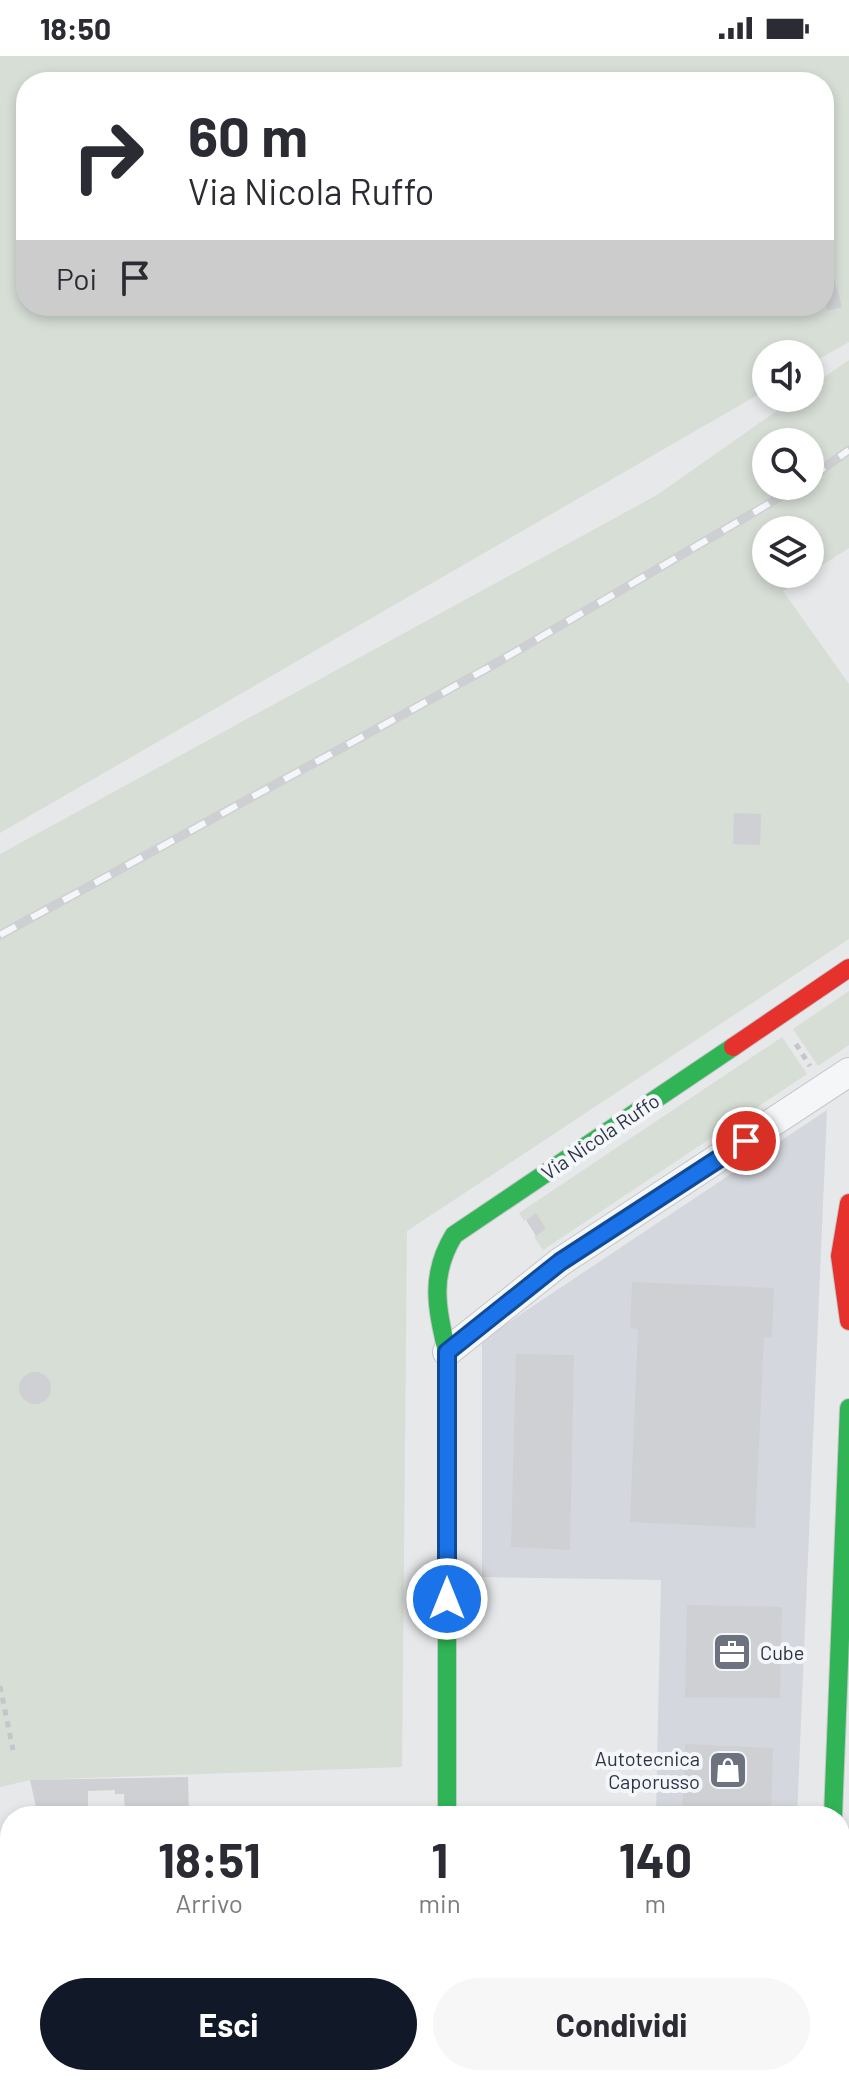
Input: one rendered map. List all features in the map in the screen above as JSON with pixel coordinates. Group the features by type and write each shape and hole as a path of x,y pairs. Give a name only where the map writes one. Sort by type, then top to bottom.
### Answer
{"street":[{"name":"Via Nicola Ruffo","path":"447,1806 447,1352 433,1288 438,1257 454,1235 849,968"},
{"path":"447,1352 560,1262 849,1072"},
{"path":"849,1203 840,1256 849,1321"},
{"path":"833,1806 849,1408"}],"path":[{"path":"777,1016 825,1089"},
{"path":"0,1686 13,1750"}],"shaded area":[{"path":"0,56 849,56 849,342 824,356 824,340 752,340 752,398 0,833"},
{"path":"849,360 849,548 824,564 824,516 752,516 752,588 788,588 783,591 849,684 849,939 407,1231 402,1767 30,1780 0,1787 0,854 657,495 752,428 752,500 824,500 824,428 752,428 775,412 824,412 824,377"},
{"path":"849,991 849,1045 818,1066 793,1029"},
{"path":"782,1037 807,1074 543,1250 534,1237 546,1229 535,1214 524,1221 519,1213"},
{"path":"827,1110 797,1806 656,1806 661,1580 482,1577 482,1340"}],"building":[{"path":"834,278 842,307 834,309"},
{"path":"734,813 761,814 760,845 733,844"},
{"path":"536,1213 546,1229 536,1236 526,1220"},
{"path":"632,1282 774,1288 772,1337 764,1337 755,1528 630,1522 638,1329 630,1328"},
{"path":"516,1354 574,1355 570,1550 511,1547"},
{"path":"35,1372 46,1377 51,1388 46,1399 35,1404 24,1399 19,1388 24,1377"},
{"path":"687,1605 782,1607 780,1698 685,1697"},
{"path":"685,1744 773,1748 771,1806 682,1806"},
{"path":"188,1777 189,1806 125,1806 124,1794 115,1794 115,1790 88,1791 88,1806 36,1806 30,1780"}],"railway":[{"path":"824,468 849,450"},
{"path":"0,935 486,669 775,500"}],"traffic: fast":[{"path":"447,1806 447,1352 437,1292 446,1250 454,1235 733,1047"},
{"path":"833,1806 849,1408"}],"traffic: jam":[{"path":"733,1047 849,968"},
{"path":"849,1203 840,1256 849,1321"}],"place":[{"name":"Cube","path":"732,1652"},
{"name":"Autotecnica Caporusso","path":"728,1770"}],"route":[{"path":"447,1599 447,1352 560,1262 746,1141"}]}
